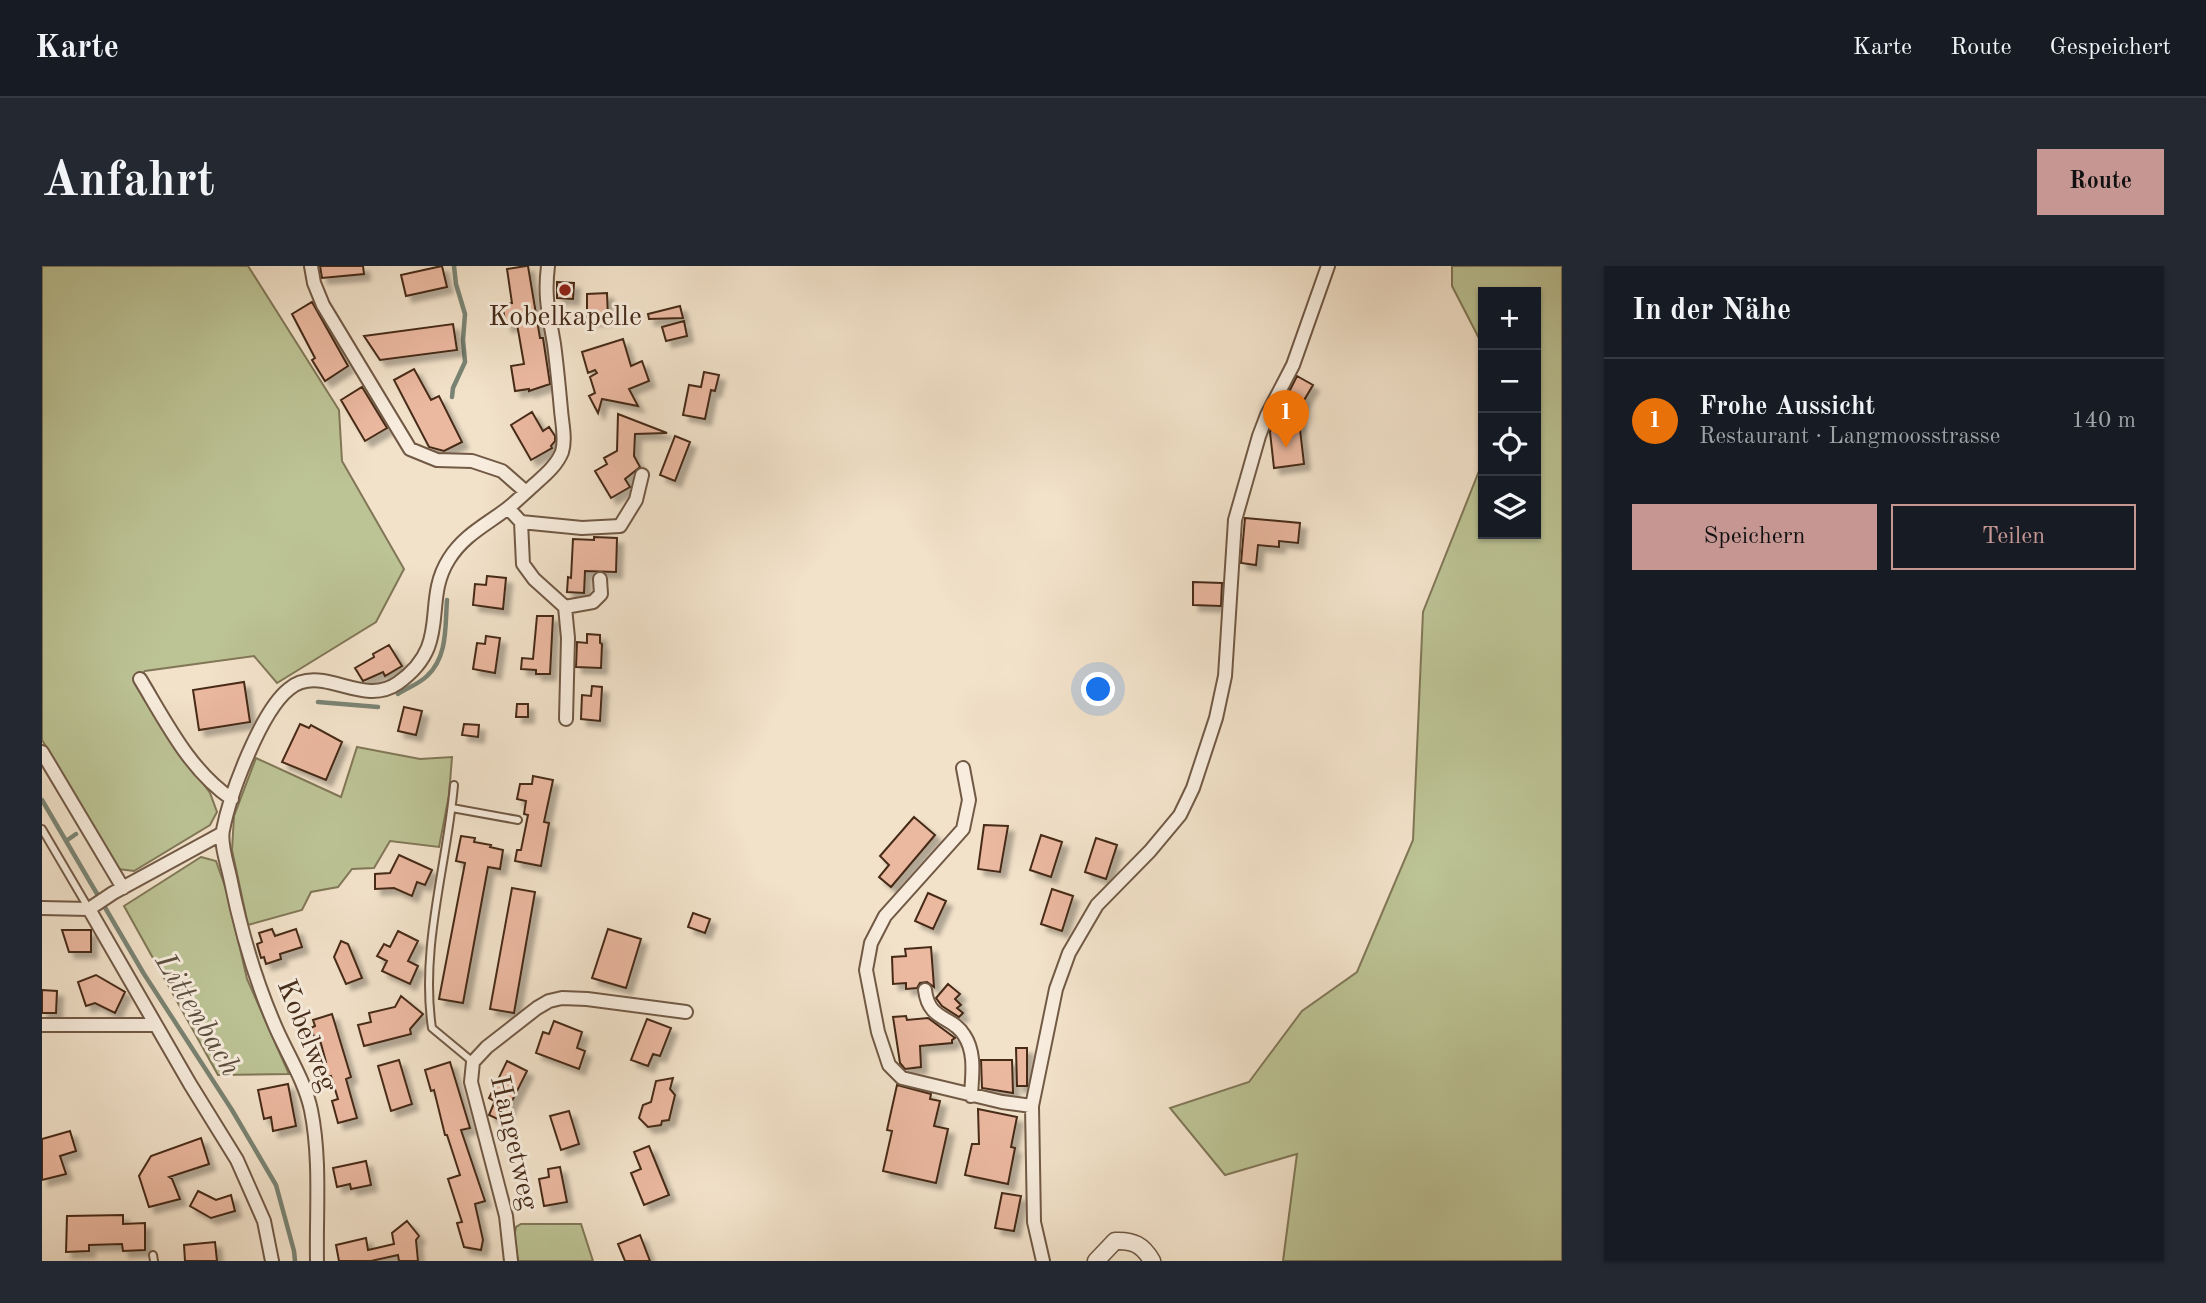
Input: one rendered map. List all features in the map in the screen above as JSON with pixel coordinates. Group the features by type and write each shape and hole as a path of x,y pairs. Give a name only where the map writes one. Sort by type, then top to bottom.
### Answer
{"street":[{"path":"311,266 314,283 323,305 410,449 437,460 472,461 502,471 526,492"},
{"path":"42,908 92,907 221,834 262,725 275,703 289,688 302,681 322,681 374,691 394,686 412,673 426,654 434,631 438,585 448,560 467,536 508,508 549,471 562,452 564,437 546,295 548,266"},
{"path":"1043,1261 1034,1222 1032,1106 1056,989 1069,953 1097,905 1150,851 1180,815 1193,788 1216,718 1226,676 1235,520 1259,436 1293,365 1328,266"},
{"path":"521,522 582,528 620,526 636,500 642,475"},
{"path":"508,508 521,522 523,564 534,579 565,607 568,638 566,719"},
{"path":"565,607 593,602 601,594 600,579"},
{"path":"140,679 196,768 213,786 232,799"},
{"path":"42,752 118,890"},
{"path":"963,768 969,800 963,829 885,916 871,943 866,970 880,1042 889,1065 902,1078 971,1096 1032,1106"},
{"name":"Kobelweg","path":"221,834 252,970 311,1109 316,1163 317,1261"},
{"path":"92,907 156,1025 237,1160 264,1221 272,1261"},
{"path":"925,990 926,1001 931,1009 959,1028 971,1048 971,1096"},
{"name":"Hangetweg","path":"511,1261 506,1216 471,1082 474,1062 487,1046 537,1007 562,998 686,1012"},
{"path":"42,1025 156,1025"},
{"path":"1096,1261 1115,1241 1131,1241 1147,1252 1152,1261"}],"lane":[{"path":"454,785 432,935 429,1008 432,1027 474,1062"},
{"path":"452,808 518,820"},
{"path":"42,829 92,907"}],"green space":[{"path":"42,266 248,266 339,410 342,461 404,569 376,622 277,683 254,656 145,671 135,681 210,793 217,812 210,825 134,871 118,869 42,740"},
{"path":"1452,266 1562,266 1562,1261 1283,1261 1297,1154 1225,1175 1170,1108 1249,1082 1302,1011 1357,972 1413,840 1423,612 1478,474 1478,539 1541,539 1541,287 1478,287 1478,336 1452,286"},
{"path":"357,747 420,759 452,757 449,795 439,847 390,841 374,868 352,869 338,887 311,892 302,910 248,925 232,850 234,816 256,758 341,797"},
{"path":"201,857 216,861 227,892 247,979 289,1074 218,1075 124,906"},
{"path":"521,1224 581,1224 593,1261 518,1261 514,1237 516,1227"}],"building":[{"path":"320,266 363,266 364,274 322,278"},
{"path":"442,266 447,287 406,296 401,275"},
{"path":"528,266 550,384 529,391 515,391 511,366 524,364 517,324 506,326 502,304 512,303 507,269"},
{"name":"Kobelkapelle","path":"557,282 574,283 573,299 557,298"},
{"path":"607,293 608,319 587,320 587,294"},
{"path":"312,302 348,366 325,381 312,360 315,358 292,314"},
{"path":"680,306 683,318 649,319 648,314"},
{"path":"684,321 687,336 666,341 662,327"},
{"path":"453,324 457,350 380,360 364,336"},
{"path":"623,339 631,366 642,361 649,381 629,389 638,406 602,399 598,413 589,396 595,393 590,377 597,373 595,370 588,373 582,352"},
{"path":"414,369 431,400 439,396 462,442 444,451 429,447 394,380"},
{"path":"704,372 719,375 715,391 711,390 705,419 683,415 689,385 701,387"},
{"path":"1297,376 1313,385 1300,407 1286,398"},
{"path":"362,387 387,428 365,441 341,400"},
{"path":"532,412 543,431 549,427 555,441 552,448 531,460 511,425"},
{"path":"1298,412 1304,464 1274,468 1270,432 1275,419 1277,415"},
{"path":"618,414 667,433 635,434 634,456 640,467 625,479 630,487 611,498 595,471 607,464 604,458 617,451"},
{"path":"675,436 690,442 675,481 660,475"},
{"path":"1245,518 1300,523 1298,543 1279,541 1279,547 1258,545 1256,565 1241,563"},
{"path":"594,537 617,538 616,572 585,571 584,593 567,592 568,577 571,578 573,539 594,540"},
{"path":"487,576 506,578 503,609 473,605 475,584 486,585"},
{"path":"1193,582 1222,583 1221,606 1193,605"},
{"path":"537,616 553,616 550,674 536,674 536,670 521,669 522,658 533,659"},
{"path":"587,634 600,635 601,668 576,667 577,642 587,643"},
{"path":"486,636 500,638 495,673 473,669 477,643 485,644"},
{"path":"389,645 402,666 385,676 383,672 363,681 355,668"},
{"path":"244,682 250,722 199,730 193,690"},
{"path":"592,686 602,687 600,721 581,719 582,695 591,696"},
{"path":"517,704 528,704 528,717 516,717"},
{"path":"404,707 422,711 416,735 398,731"},
{"path":"300,724 309,728 311,725 342,742 326,780 282,762"},
{"path":"464,724 479,725 478,737 462,735"},
{"path":"533,776 553,780 544,822 549,823 541,866 515,861 517,850 521,850 528,815 524,814 526,801 517,799 520,784 532,784"},
{"path":"914,817 935,835 891,887 879,877 889,865 880,856"},
{"path":"984,825 1008,826 1000,872 978,869"},
{"path":"1041,835 1062,842 1051,877 1030,870"},
{"path":"461,836 475,838 474,842 503,850 500,869 488,867 463,1003 439,999 465,863 456,861"},
{"path":"1096,838 1117,845 1106,879 1085,872"},
{"path":"399,855 432,870 425,885 417,882 412,896 394,888 375,889 375,874 390,873"},
{"path":"512,888 535,892 514,1013 490,1009"},
{"path":"1052,889 1073,896 1062,931 1041,924"},
{"path":"928,893 946,901 933,929 915,921"},
{"path":"693,913 710,919 705,933 688,927"},
{"path":"272,929 275,936 296,929 302,947 280,954 281,959 266,964 257,944 262,942 259,933"},
{"path":"608,929 641,939 626,988 592,978"},
{"path":"62,930 91,930 91,952 69,952"},
{"path":"398,931 418,941 408,961 418,966 410,984 382,971 387,961 377,956 384,944 390,947"},
{"path":"341,941 348,944 362,978 346,984 334,957"},
{"path":"931,947 934,987 927,982 920,983 917,988 906,989 906,983 893,984 892,957 906,956 905,949"},
{"path":"96,975 125,992 115,1013 95,1003 86,1006 78,982"},
{"path":"948,984 960,994 955,999 961,1005 957,1008 963,1013 959,1017 942,1006 936,998"},
{"path":"42,990 57,991 56,1013 42,1013"},
{"path":"401,996 423,1014 410,1029 411,1034 364,1046 358,1025 371,1022 369,1013 395,1007"},
{"path":"332,1014 351,1077 346,1079 357,1118 338,1123 332,1101 338,1099 331,1076 326,1077 322,1063 326,1062 320,1040 316,1042 311,1028 315,1026 313,1020"},
{"path":"906,1016 907,1020 928,1018 955,1038 952,1043 920,1046 921,1067 905,1069 900,1063 893,1017"},
{"path":"647,1019 671,1028 660,1056 653,1054 648,1066 631,1060"},
{"path":"554,1021 582,1032 577,1048 585,1051 579,1069 536,1053 543,1032 549,1034"},
{"path":"1016,1048 1027,1048 1027,1086 1017,1086"},
{"path":"399,1060 412,1104 391,1111 378,1066"},
{"path":"981,1060 1012,1060 1013,1093 982,1088"},
{"path":"507,1061 527,1071 502,1121 489,1115 495,1101 489,1098"},
{"path":"450,1062 470,1128 461,1130 485,1201 475,1204 483,1240 481,1250 464,1247 457,1223 462,1222 448,1179 460,1175 445,1135 434,1090 431,1091 425,1070"},
{"path":"673,1078 670,1089 675,1095 669,1120 662,1121 661,1125 648,1127 639,1118 643,1105 651,1102 656,1081"},
{"path":"288,1084 296,1126 273,1131 271,1117 264,1119 258,1090"},
{"path":"897,1085 931,1094 930,1099 940,1101 934,1126 948,1129 936,1183 883,1171 892,1131 887,1130"},
{"path":"978,1109 1017,1117 1011,1147 1015,1148 1008,1184 965,1175 972,1144 979,1144"},
{"path":"569,1111 579,1144 561,1150 550,1116"},
{"path":"70,1131 76,1151 60,1156 66,1174 42,1180 42,1139"},
{"path":"201,1138 209,1164 169,1177 180,1199 149,1207 139,1176 151,1156"},
{"path":"649,1146 669,1195 644,1205 631,1173 641,1169 634,1152"},
{"path":"366,1161 371,1185 351,1189 350,1184 337,1187 333,1168"},
{"path":"560,1167 567,1202 544,1206 539,1179 549,1177 548,1169"},
{"path":"198,1191 216,1200 231,1195 235,1211 211,1218 190,1206"},
{"path":"1002,1193 1021,1196 1014,1231 995,1228"},
{"path":"123,1215 123,1224 145,1223 145,1250 123,1251 122,1244 89,1245 89,1251 66,1252 67,1216"},
{"path":"407,1221 419,1236 416,1240 418,1261 399,1261 398,1255 371,1261 339,1261 336,1245 366,1238 368,1250 394,1244 392,1233"},
{"path":"640,1235 650,1261 625,1261 618,1244"},
{"path":"215,1242 217,1261 185,1261 184,1245"}],"waterway":[{"path":"452,397 453,388 465,362 465,314 454,266"},
{"path":"398,694 424,679 439,660 444,641 447,600"},
{"path":"318,702 378,707"},
{"name":"Littenbach","path":"42,800 144,974 232,1110 276,1185 295,1261"},
{"path":"66,841 76,834"}],"place":[{"name":"Kobelkapelle","path":"565,290"},
{"name":"Frohe Aussicht","path":"1286,448"}]}
